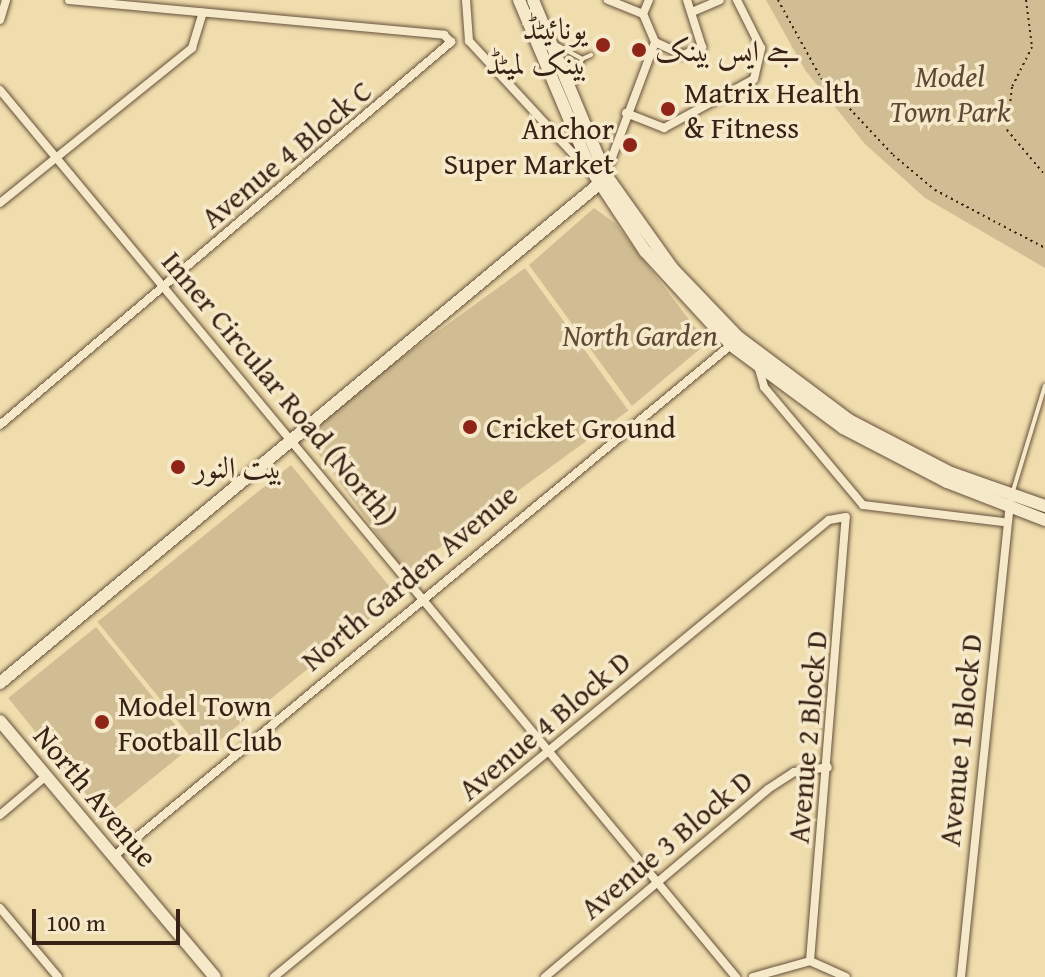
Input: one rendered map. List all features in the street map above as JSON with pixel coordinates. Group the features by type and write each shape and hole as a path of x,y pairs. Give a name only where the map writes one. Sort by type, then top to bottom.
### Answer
{"main road":[{"path":"519,0 562,116 665,276 759,369 843,428 1010,502 1045,506"},
{"path":"533,0 602,179"},
{"path":"0,683 602,179"},
{"path":"734,341 849,420 1045,520"},
{"name":"North Avenue","path":"0,721 215,977"}],"street":[{"path":"0,20 6,0"},
{"path":"69,0 451,42"},
{"path":"466,0 465,35 602,179 655,42"},
{"path":"608,0 643,14 655,42 683,55 699,50 703,39 687,0"},
{"path":"643,14 649,0"},
{"path":"692,12 720,0"},
{"path":"626,113 664,128 754,79 761,48 737,0"},
{"path":"0,203 192,48 203,13"},
{"name":"Avenue 4 Block C","path":"0,425 451,42 465,35"},
{"name":"Inner Circular Road (North)","path":"0,90 425,598 736,977"},
{"name":"North Garden Avenue","path":"113,857 734,341"},
{"path":"759,369 764,387 858,502 1003,522"},
{"path":"846,517 858,502"},
{"name":"Avenue 1 Block D","path":"961,977 1003,522 1010,502"},
{"name":"Avenue 4 Block D","path":"274,977 829,520 846,517"},
{"name":"Avenue 2 Block D","path":"810,961 846,517"},
{"name":"Avenue 3 Block D","path":"545,977 781,780 828,767"},
{"path":"0,815 46,776"},
{"path":"0,908 58,977"},
{"path":"753,977 770,969 810,961 846,977"}],"lane":[{"path":"547,41 582,59"},
{"path":"567,94 582,59 591,55"},
{"path":"1010,502 1045,386"},
{"path":"770,969 776,977"}],"path":[{"path":"778,0 821,78 893,155 935,190 1045,248"},
{"path":"1026,0 1032,47 1012,87 1007,130 1045,175"}],"green space":[{"name":"Model Town Park","path":"766,0 1045,0 1045,268 925,198 865,144 805,70"},
{"name":"North Garden","path":"594,208 615,223 707,343 632,406 529,265"},
{"name":"Cricket Ground","path":"525,268 628,410 405,573 302,430"},
{"path":"291,465 397,596 204,753 97,622"},
{"name":"Model Town Football Club","path":"96,627 192,746 104,817 8,698"}],"place":[{"name":"یونائیٹڈ بینک لمیٹڈ","path":"603,45"},
{"name":"جے ایس بینک","path":"639,50"},
{"name":"Matrix Health & Fitness","path":"668,109"},
{"name":"Anchor Super Market","path":"630,145"},
{"name":"Cricket Ground","path":"470,427"},
{"name":"بیت النور","path":"178,467"},
{"name":"Model Town Football Club","path":"102,722"}]}
